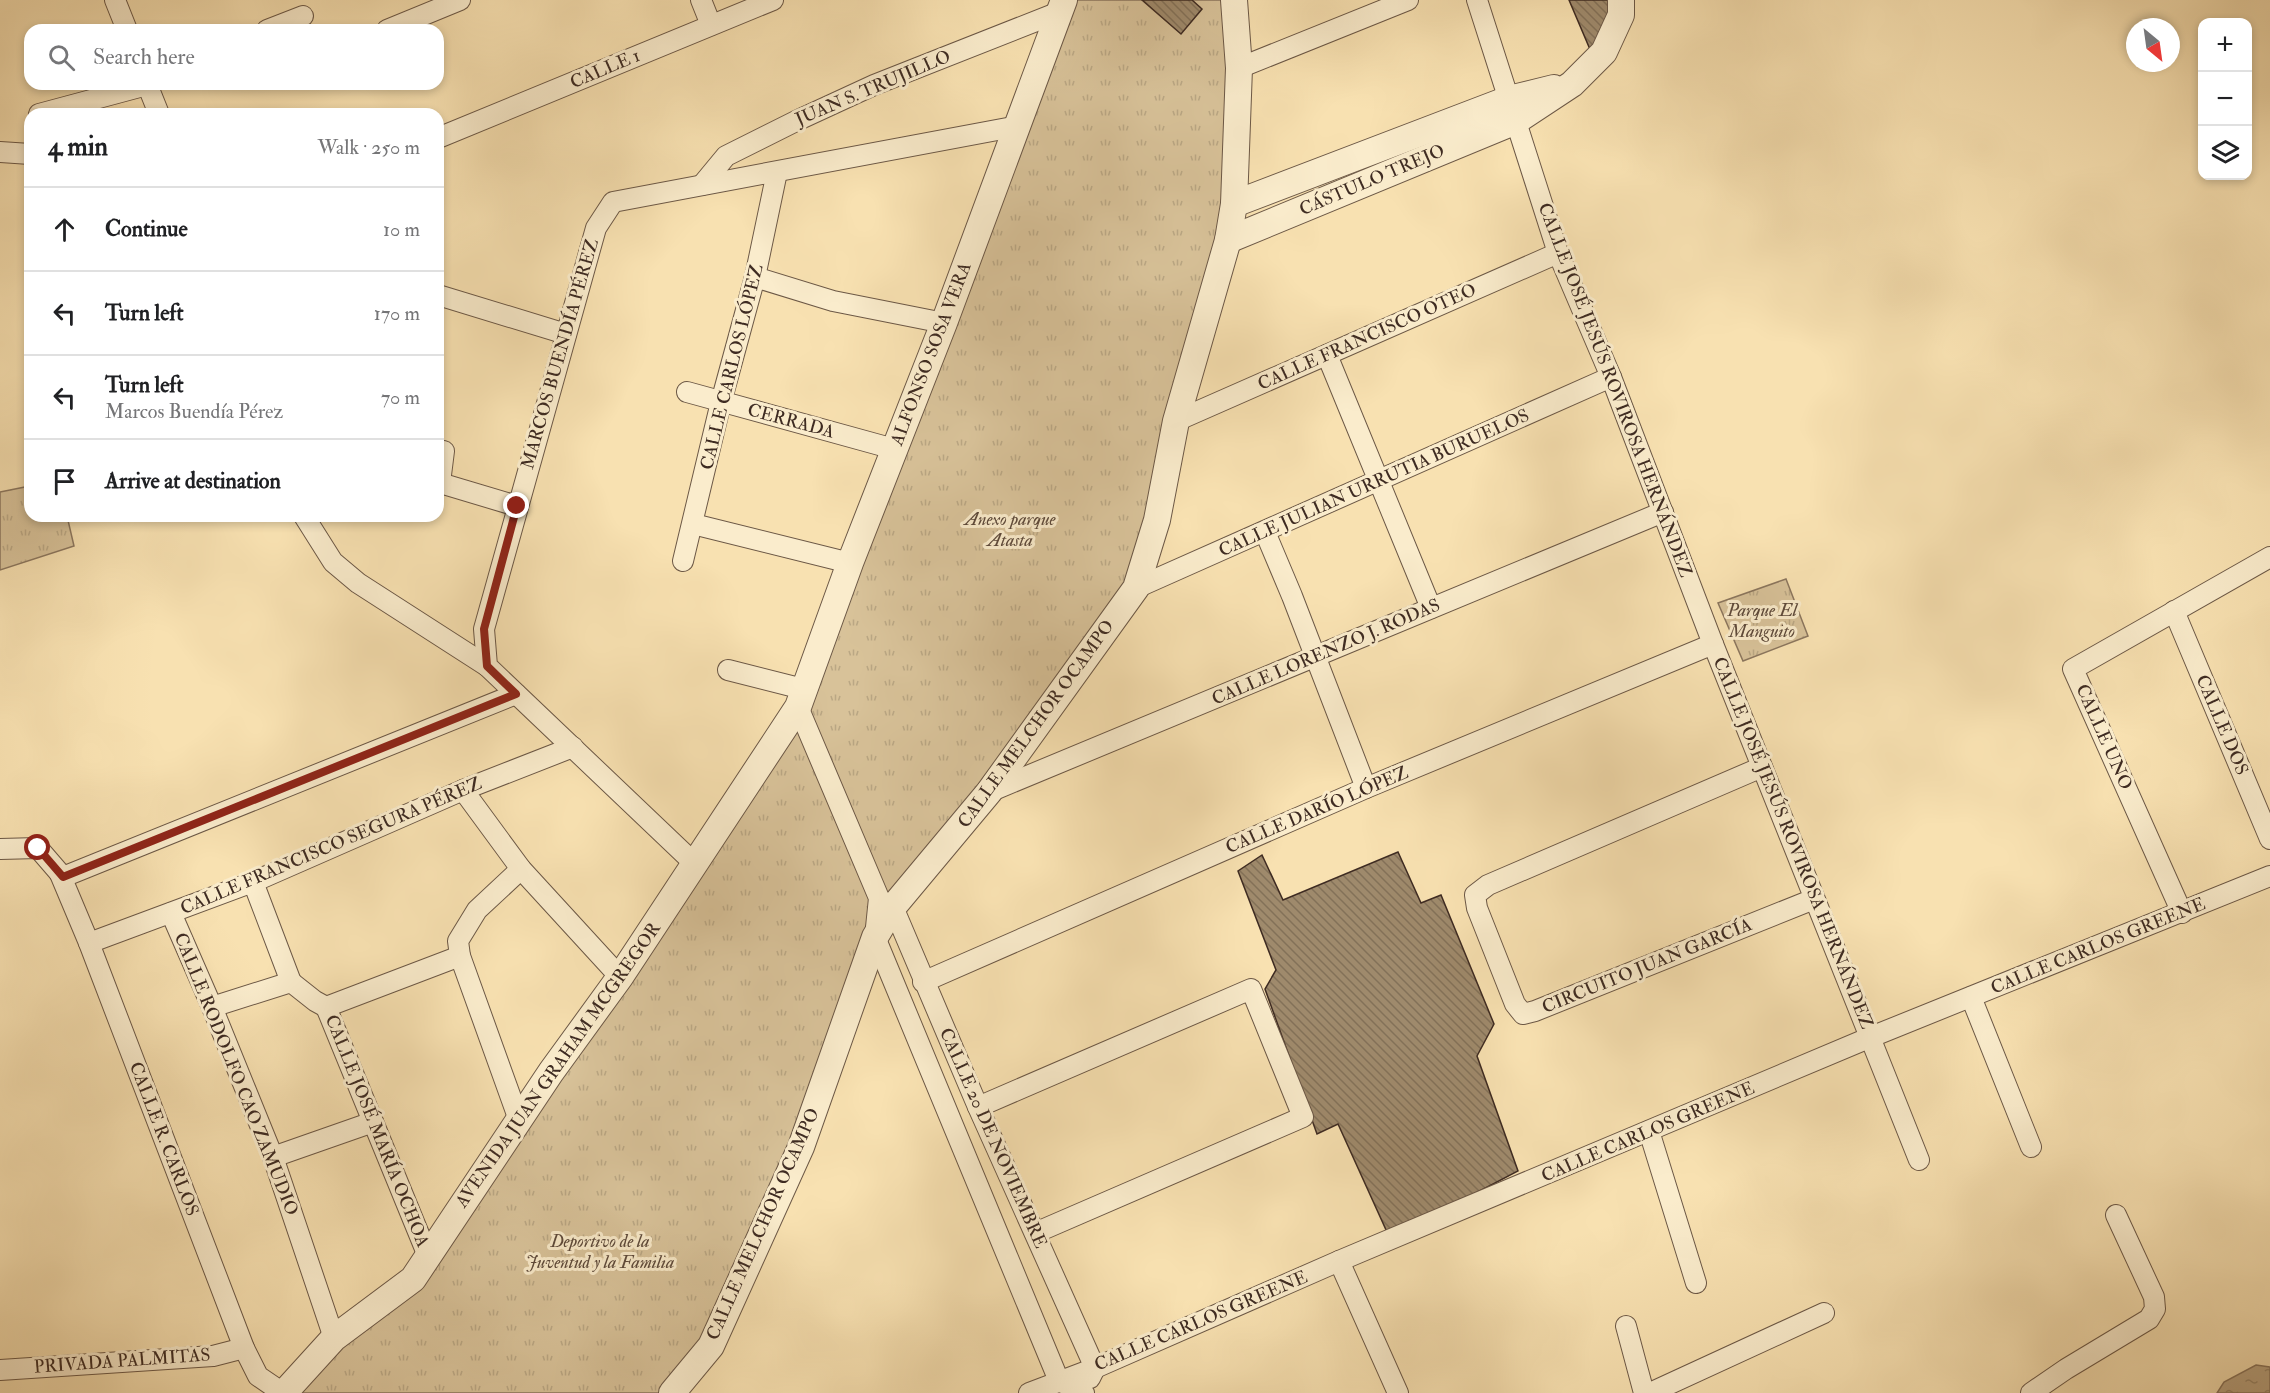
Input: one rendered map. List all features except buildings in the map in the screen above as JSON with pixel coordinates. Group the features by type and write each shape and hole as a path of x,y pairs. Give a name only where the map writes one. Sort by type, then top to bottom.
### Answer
{"street":[{"path":"115,0 125,24"},
{"path":"402,24 460,0"},
{"path":"701,0 711,25"},
{"name":"CALLE 1","path":"444,136 772,0"},
{"name":"CALLE MELCHOR OCAMPO","path":"672,1393 711,1346 801,1147 886,903 989,792 1136,588 1157,520 1176,421 1228,240 1234,204 1239,68 1234,0"},
{"path":"1239,68 1408,0"},
{"name":"CALLE JOSÉ JESÚS ROVIROSA HERNÁNDEZ","path":"1477,0 1558,254 1611,377 1713,645 1919,1160"},
{"path":"1512,110 1572,84 1604,52 1621,15 1621,0"},
{"name":"ALFONSO SOSA VERA","path":"801,698 850,563 944,323 1061,6"},
{"name":"JUAN S. TRUJILLO","path":"702,185 726,156 796,121 874,85 1061,6"},
{"path":"282,24 303,16"},
{"path":"61,108 125,90"},
{"path":"149,90 157,108"},
{"name":"CÁSTULO TREJO","path":"1234,204 1512,110"},
{"name":"CÁSTULO TREJO","path":"1228,240 1512,110"},
{"name":"MARCOS BUENDÍA PÉREZ","path":"487,666 484,629 517,506 596,228 613,202 1018,126"},
{"path":"0,152 24,154"},
{"name":"CALLE CARLOS LÓPEZ","path":"683,561 721,402 755,277 777,172"},
{"name":"CALLE FRANCISCO OTEO","path":"1176,421 1558,254"},
{"path":"755,277 833,301 944,323"},
{"path":"444,297 566,334"},
{"path":"1327,355 1431,608"},
{"name":"CALLE JULIAN URRUTIA BURUELOS","path":"1136,588 1611,377"},
{"name":"CERRADA","path":"687,392 894,449"},
{"path":"444,484 517,506"},
{"name":"CALLE LORENZO J. RODAS","path":"989,792 1663,512"},
{"path":"308,522 333,562 358,583 487,666 695,864"},
{"path":"693,524 850,563"},
{"path":"1265,532 1366,788"},
{"name":"CALLE UNO","path":"2182,913 2073,669 2270,557"},
{"name":"CALLE DOS","path":"2174,611 2270,839"},
{"name":"CALLE DARÍO LÓPEZ","path":"923,982 1366,788 1713,645"},
{"path":"728,670 801,698 886,903"},
{"path":"60,874 63,877 516,694"},
{"name":"AVENIDA JUAN GRAHAM MCGREGOR","path":"284,1393 334,1338 413,1279 519,1120 620,977 801,698"},
{"name":"CALLE FRANCISCO SEGURA PÉREZ","path":"89,943 253,882 463,790 573,747"},
{"name":"CIRCUITO JUAN GARCÍA","path":"1762,767 1488,885 1475,895 1476,908 1515,1004 1523,1014 1814,899"},
{"path":"463,790 521,869 620,977"},
{"name":"CALLE R. CARLOS","path":"0,849 38,848 60,874 89,943 244,1348 258,1376 284,1393"},
{"path":"519,1120 460,956 458,941 477,910 521,869"},
{"name":"CALLE CARLOS GREENE","path":"1029,1393 1095,1368 1871,1037 2270,876"},
{"path":"253,882 291,982 326,1007 460,956"},
{"name":"CALLE 20 DE NOVIEMBRE","path":"886,903 1095,1368"},
{"name":"CALLE RODOLFO CAO ZAMUDIO","path":"171,913 273,1157 334,1338"},
{"name":"CALLE 20 DE NOVIEMBRE","path":"875,937 1059,1381"},
{"path":"212,1007 291,982"},
{"path":"978,1107 1251,989 1303,1117 1035,1233"},
{"path":"1971,997 2031,1146"},
{"name":"CALLE JOSÉ MARÍA OCHOA","path":"326,1007 428,1256"},
{"path":"273,1157 374,1122"},
{"path":"1649,1131 1696,1283"},
{"path":"2031,1393 2149,1319 2155,1309 2154,1297 2116,1215"},
{"path":"1339,1262 1398,1393"},
{"path":"1650,1393 1824,1313"},
{"path":"1626,1326 1644,1393"},
{"name":"PRIVADA PALMITAS","path":"0,1370 213,1356 244,1348"},
{"path":"1059,1381 1084,1392 1095,1368"}],"green space":[{"path":"1067,0 1234,0 1234,204 1136,588 875,937 711,1346 667,1393 285,1393 413,1279 798,707"},
{"path":"24,487 24,522 68,522 74,546 0,570 0,492"},
{"name":"Parque El Manguito","path":"1786,579 1808,636 1743,661 1718,603"}],"water":[{"path":"2256,1365 2270,1367 2270,1393 2217,1393 2224,1382"}],"route":[{"path":"38,848 63,877 516,694 487,666 484,629 517,506"}],"park label":[{"name":"Anexo parque Atasta","path":"1010,529"},
{"name":"Deportivo de la Juventud y la Familia","path":"600,1251"}]}
